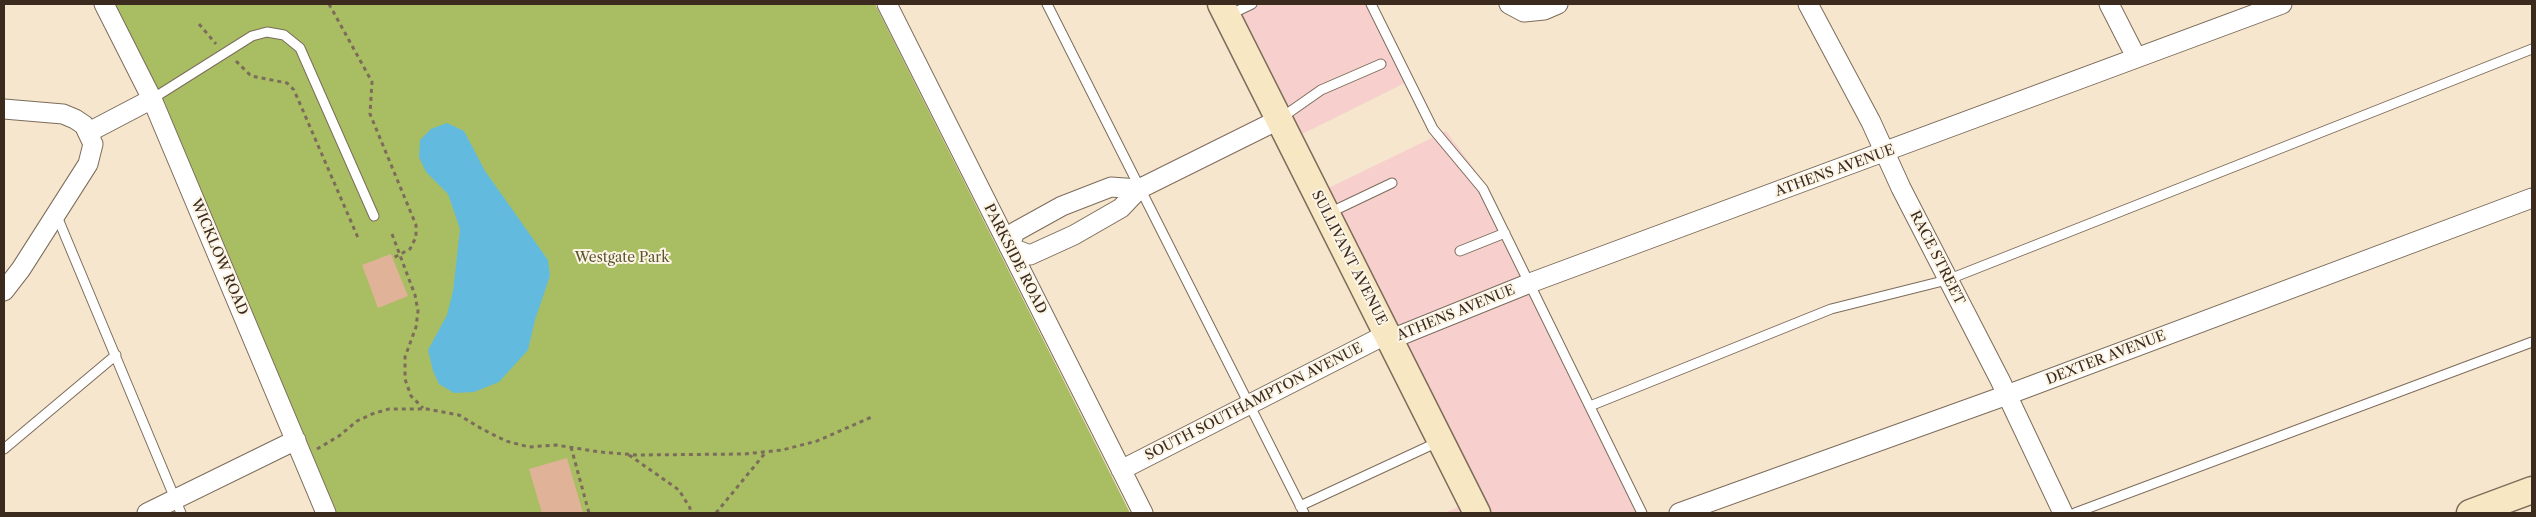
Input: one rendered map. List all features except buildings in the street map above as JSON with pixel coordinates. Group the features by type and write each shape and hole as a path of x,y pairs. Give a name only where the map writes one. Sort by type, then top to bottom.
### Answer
{"main road":[{"name":"SULLIVANT AVENUE","path":"1224,10 1476,513"},
{"path":"2470,513 2532,490"}],"street":[{"name":"WICKLOW ROAD","path":"104,4 152,99 326,513"},
{"name":"PARKSIDE ROAD","path":"887,4 1143,513"},
{"path":"1511,6 1524,12 1534,12 1558,4"},
{"name":"RACE STREET","path":"1808,4 1885,152 2063,513"},
{"path":"2109,4 2136,57"},
{"name":"ATHENS AVENUE","path":"1388,337 2282,4"},
{"path":"89,132 152,99"},
{"path":"4,109 63,114 84,125 89,132 93,144 88,164 21,269 4,291"},
{"path":"1139,189 1111,187 1062,206 1015,232 1009,247 1030,255 1074,234 1121,208 1139,189 1278,120"},
{"name":"DEXTER AVENUE","path":"1679,513 2006,395 2532,198"},
{"name":"SOUTH SOUTHAMPTON AVENUE","path":"1121,470 1249,404 1388,337"},
{"path":"147,513 178,506 296,440"}],"lane":[{"path":"1047,4 1302,509 1440,441"},
{"path":"1224,10 1252,4"},
{"path":"1371,4 1433,129 1483,189 1642,513"},
{"path":"152,99 252,36 267,32 284,34 300,48 374,216"},
{"path":"1590,406 1831,308 1947,280 2532,49"},
{"path":"1278,120 1321,90 1381,64"},
{"path":"1326,214 1392,183"},
{"path":"56,213 178,506"},
{"path":"1460,251 1505,233"},
{"path":"2075,513 2532,342"},
{"path":"4,449 116,355"}],"path":[{"path":"329,4 372,82 370,114 416,225 416,237 410,249 393,258"},
{"path":"198,24 226,54 251,76 287,83 294,90 359,240"},
{"path":"392,234 415,295 418,311 416,327 405,357 405,379 411,396 423,409"},
{"path":"314,451 372,414 389,409 423,409 459,415 482,430 506,441 529,447 556,445 629,454 706,455 766,451 817,441 874,416"},
{"path":"571,448 589,513"},
{"path":"716,513 766,451"},
{"path":"629,454 679,490 690,508 690,513"}],"shaded area":[{"path":"1217,4 1373,4 1411,80 1286,142"},
{"path":"1446,131 1487,186 1648,513 1444,513 1463,505 1314,195"}],"green space":[{"name":"Westgate Park","path":"114,4 875,4 1130,513 335,513"}],"water":[{"path":"447,123 464,131 485,171 548,260 550,276 535,320 528,350 499,382 474,392 454,393 439,384 433,371 428,350 447,315 453,291 460,229 448,194 426,172 419,157 420,140 431,129"}]}
